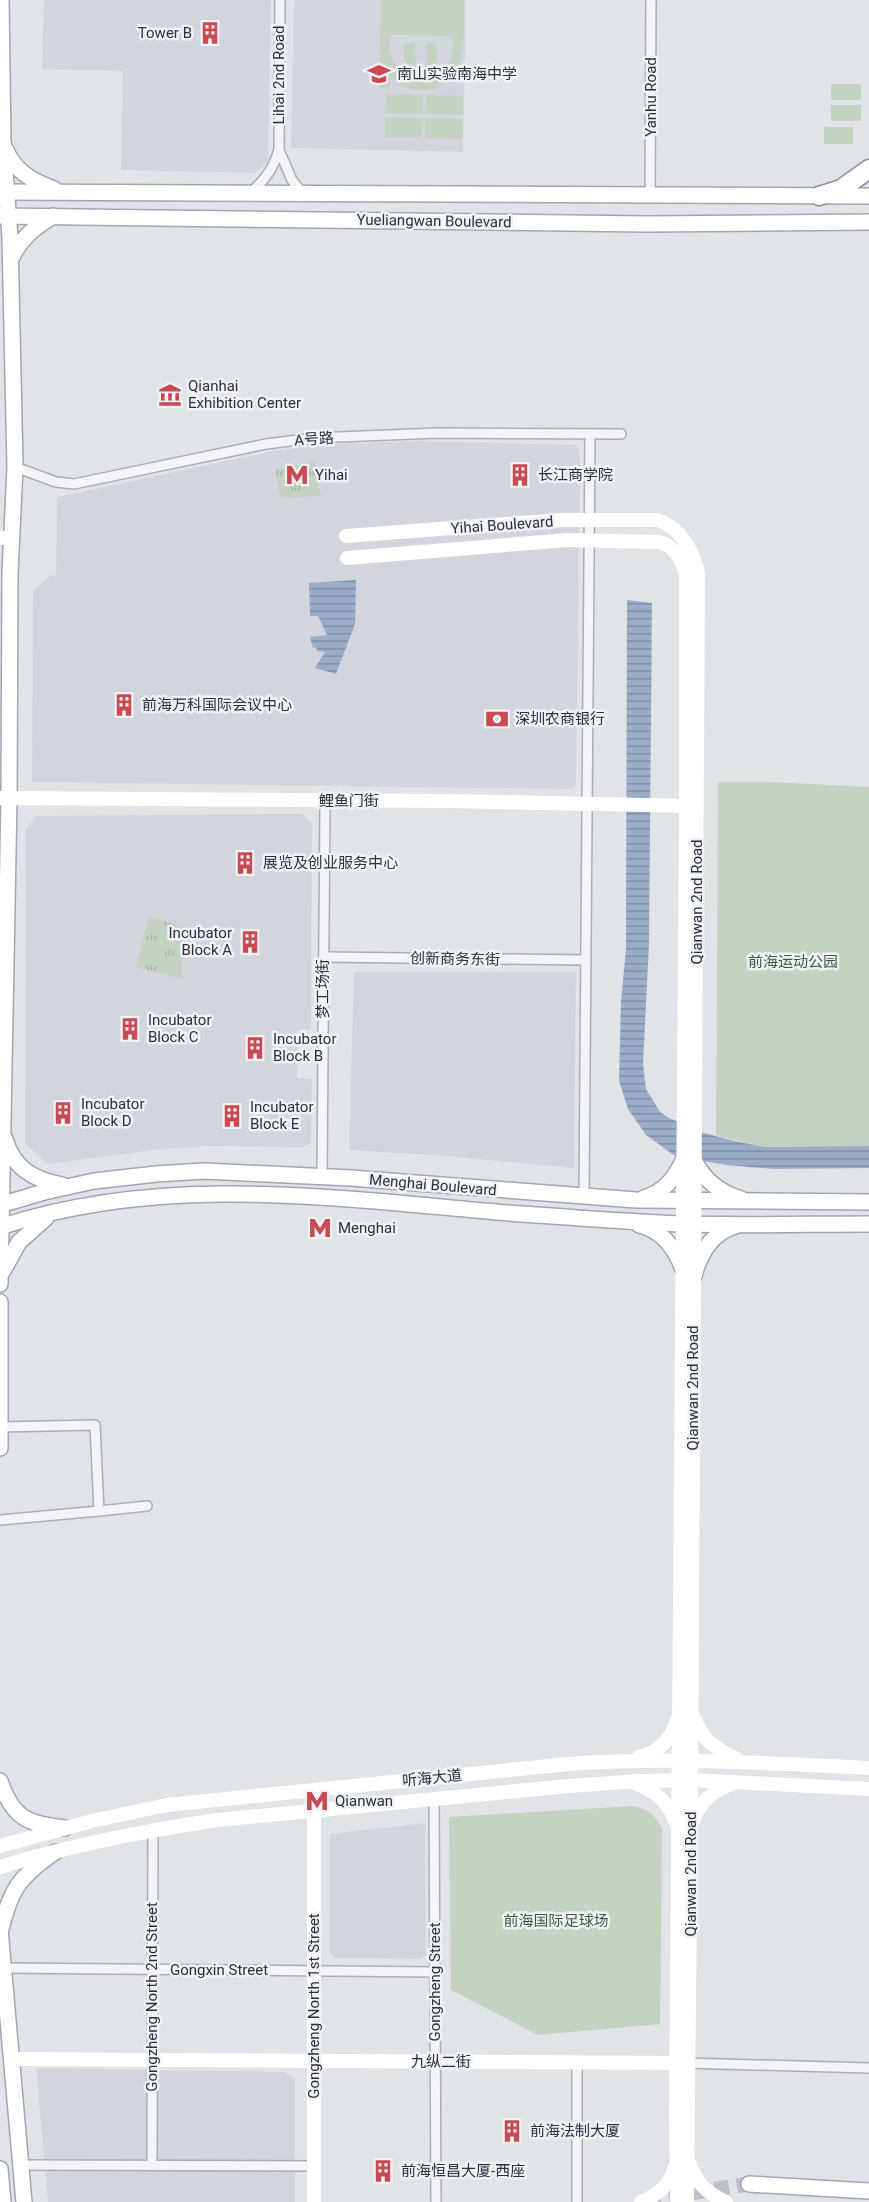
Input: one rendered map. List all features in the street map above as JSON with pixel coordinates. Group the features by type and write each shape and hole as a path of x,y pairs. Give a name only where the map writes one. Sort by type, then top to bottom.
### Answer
{"highway":[{"path":"819,196 835,192 866,172"}],"main road":[{"path":"0,1284 6,538 15,468 10,260 4,192 2,0"},
{"path":"3,143 14,164 24,175 65,193"},
{"name":"Yueliangwan Boulevard","path":"4,192 869,196"},
{"name":"Yueliangwan Boulevard","path":"5,216 647,224 869,222"},
{"path":"10,260 26,235 54,216"},
{"path":"3,1131 12,1156 26,1172 43,1181 68,1186"},
{"path":"636,1200 655,1194 668,1185 689,1161 716,1187 732,1196 756,1202"},
{"name":"Menghai Boulevard","path":"1,1204 68,1186 128,1177 204,1171 322,1177 636,1200 869,1202"},
{"name":"Menghai Boulevard","path":"1,1227 55,1213 175,1194 226,1192 350,1198 625,1221 869,1224"},
{"path":"0,1288 3,1270 13,1250 35,1226 55,1213"},
{"path":"625,1221 646,1226 664,1238 678,1255 688,1273 709,1242 731,1227 744,1224"},
{"path":"0,1302 0,1448"},
{"path":"0,1781 10,1804 22,1818 34,1824 65,1828"},
{"path":"0,1934 10,1898 17,1884 34,1867 55,1852"},
{"path":"0,1929 24,2202"},
{"path":"0,2169 3,2202"},
{"path":"749,2184 869,2191"}],"street":[{"name":"Lihai 2nd Road","path":"250,193 274,167 279,150 280,0"},
{"name":"Yanhu Road","path":"650,194 651,0"},
{"name":"Lihai 2nd Road","path":"279,150 292,180 302,193"},
{"name":"A号路","path":"15,468 56,482 74,484 266,444 314,438 437,433 621,434"},
{"path":"584,1196 590,435"},
{"name":"Yihai Boulevard","path":"346,536 537,522 658,520 672,527 684,540 693,556 692,574"},
{"name":"Yihai Boulevard","path":"347,558 589,540 659,542 668,545 692,574"},
{"name":"Qianwan 2nd Road","path":"687,2202 683,2154 683,2063 692,574"},
{"name":"鲤鱼门街","path":"4,798 692,806"},
{"name":"梦工场街","path":"322,1177 325,801"},
{"name":"创新商务东街","path":"324,957 586,960"},
{"path":"0,1427 95,1425 99,1511"},
{"path":"0,1520 147,1506"},
{"path":"631,1760 653,1753 666,1742 686,1707"},
{"path":"686,1707 708,1742 741,1761"},
{"name":"听海大道","path":"0,1846 134,1811 200,1801 567,1764 685,1759 869,1768"},
{"name":"听海大道","path":"0,1867 93,1842 153,1830 217,1820 434,1799 629,1782 685,1780 869,1789"},
{"path":"629,1782 646,1787 663,1798 685,1834"},
{"path":"685,1834 705,1799 719,1789 738,1783"},
{"name":"Gongzheng Street","path":"434,1799 436,2202"},
{"name":"Gongzheng North 1st Street","path":"314,1810 314,2202"},
{"name":"Gongzheng North 2nd Street","path":"152,2164 153,1830"},
{"name":"Gongxin Street","path":"3,1968 435,1972"},
{"name":"九纵二街","path":"13,2059 683,2063 869,2068"},
{"path":"577,2062 577,2202"},
{"path":"641,2202 654,2196 664,2187 683,2154 707,2192 726,2202"},
{"name":"Qianwan 2nd Road","path":"677,2202 683,2154"},
{"path":"21,2164 314,2166"}],"shaded area":[{"path":"44,0 271,0 268,161 255,173 121,170 123,71 42,69"},
{"name":"南山实验南海中学","path":"294,0 466,0 463,152 291,148"},
{"path":"419,441 576,445 580,451 576,785 572,789 32,782 33,591 50,576 56,575 57,497 279,450 339,444"},
{"path":"302,814 312,823 311,1029 297,1030 297,1078 312,1079 311,1143 302,1147 207,1146 153,1150 48,1164 25,1144 26,829 36,816"},
{"path":"354,972 576,972 574,1168 349,1150"},
{"path":"425,1823 426,1955 420,1959 335,1958 330,1953 330,1834"},
{"path":"36,2068 284,2072 295,2079 295,2202 48,2202"}],"green space":[{"path":"381,0 464,0 462,54 452,77 442,85 428,90 418,90 407,88 390,76 390,88 379,88","holes":["390,35 453,36 450,61 440,74 432,78 424,80 409,77 396,66 391,55"]},
{"path":"404,43 415,43 416,65 404,65"},
{"path":"426,43 437,43 437,65 426,65"},
{"path":"831,84 861,84 861,100 831,100"},
{"path":"386,94 423,95 423,114 385,113"},
{"path":"426,95 463,96 463,115 425,114"},
{"path":"831,105 861,105 861,121 831,121"},
{"path":"385,117 423,118 422,137 385,137"},
{"path":"425,118 463,119 462,139 425,138"},
{"path":"824,127 853,127 853,144 824,144"},
{"path":"313,461 321,496 280,498 275,470"},
{"name":"前海运动公园","path":"718,782 869,787 869,1146 765,1147 716,1136"},
{"path":"149,916 183,927 182,979 136,967"},
{"name":"前海国际足球场","path":"633,1806 650,1813 662,1828 660,2024 538,2035 451,1990 449,1817"}],"water":[{"path":"356,580 355,624 336,674 315,668 325,652 317,651 316,647 313,648 310,637 327,635 318,616 310,616 309,583"},
{"path":"627,600 652,603 649,943 643,1064 646,1089 660,1112 704,1133 765,1147 869,1146 869,1168 774,1169 727,1165 675,1156 646,1135 628,1109 619,1081 621,1001 626,949"}],"tunnel":[{"path":"646,2200 749,2184"}],"place":[{"name":"Tower B","path":"210,33"},
{"name":"南山实验南海中学","path":"379,74"},
{"name":"Qianhai Exhibition Center","path":"170,395"},
{"name":"Yihai","path":"297,475"},
{"name":"长江商学院","path":"520,475"},
{"name":"前海万科国际会议中心","path":"124,705"},
{"name":"深圳农商银行","path":"497,719"},
{"name":"展览及创业服务中心","path":"245,863"},
{"name":"Incubator Block A","path":"250,942"},
{"name":"Incubator Block C","path":"130,1029"},
{"name":"Incubator Block B","path":"255,1048"},
{"name":"Incubator Block D","path":"63,1113"},
{"name":"Incubator Block E","path":"232,1116"},
{"name":"Menghai","path":"320,1228"},
{"name":"Qianwan","path":"317,1801"},
{"name":"前海法制大厦","path":"512,2131"},
{"name":"前海恒昌大厦-西座","path":"383,2171"}]}
